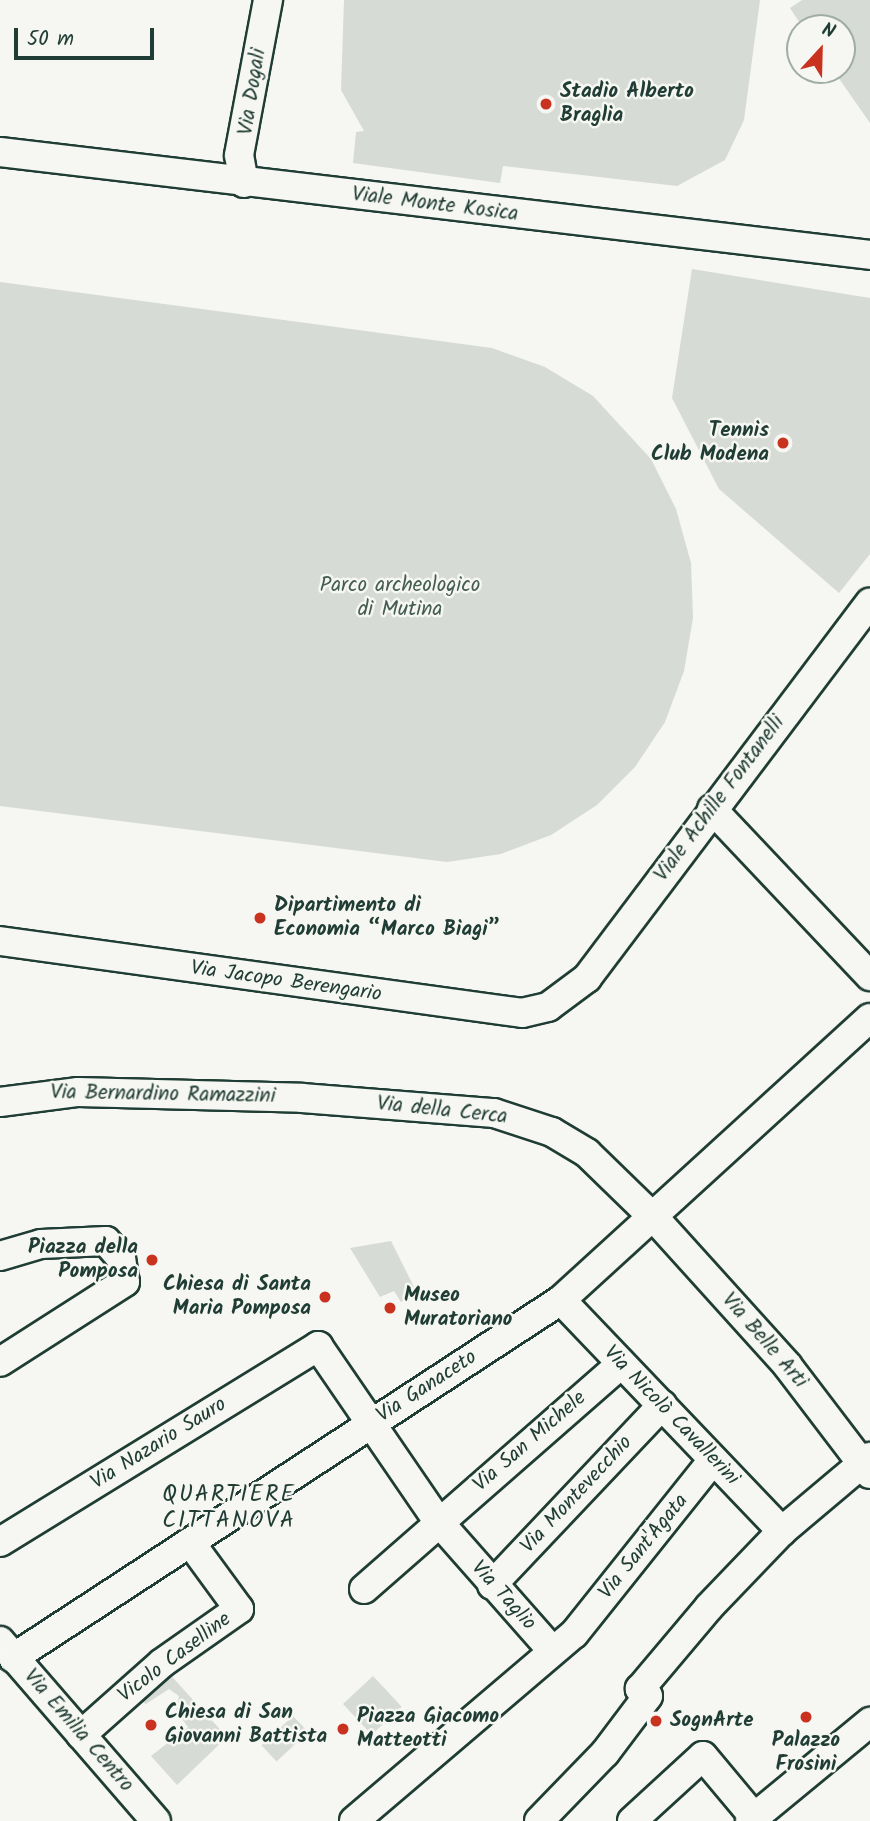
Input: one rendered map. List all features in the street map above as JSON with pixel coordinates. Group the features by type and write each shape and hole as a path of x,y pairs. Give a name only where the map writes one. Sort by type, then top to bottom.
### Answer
{"street":[{"name":"Via Dogali","path":"244,183 240,155 246,141 268,0"},
{"name":"Viale Monte Kosica","path":"0,152 870,255"},
{"name":"Viale Achille Fontanelli","path":"570,995 870,603"},
{"path":"712,809 870,976"},
{"name":"Via Jacopo Berengario","path":"0,942 523,1013 570,995"},
{"name":"Via Ganaceto","path":"7,1649 190,1542 561,1300 651,1215 870,1018"},
{"name":"Via Bernardino Ramazzini","path":"0,1102 90,1092 326,1100"},
{"name":"Via della Cerca","path":"326,1100 483,1112 531,1124 587,1153 651,1215"},
{"name":"Via Belle Arti","path":"651,1215 788,1364 867,1465"},
{"path":"0,1256 41,1244 106,1241 121,1258 125,1282 0,1362"},
{"name":"Via Nicolò Cavallerini","path":"561,1300 782,1531"},
{"name":"Via Taglio","path":"318,1346 368,1425 438,1521 492,1585 563,1641"},
{"name":"Via Nazario Sauro","path":"0,1542 318,1346"},
{"name":"Via San Michele","path":"438,1521 621,1364"},
{"name":"Via Montevecchio","path":"492,1585 662,1405"},
{"name":"Via Sant'Agata","path":"563,1641 713,1460"},
{"path":"538,1821 583,1779 644,1693 782,1531 867,1465"},
{"path":"364,1588 438,1521"},
{"name":"Vicolo Caselline","path":"81,1735 162,1662 239,1609 190,1542"},
{"path":"354,1821 563,1641"},
{"name":"Via Emilia Centro","path":"7,1649 156,1821"},
{"path":"632,1821 704,1756 752,1819 870,1721"}],"green space":[{"name":"Stadio Alberto Braglia","path":"344,0 760,0 744,120 725,160 677,186 503,166 500,183 353,163 356,132 364,131 341,90"},
{"path":"802,0 870,0 870,123 843,84 856,84 856,14 794,14 790,8"},
{"name":"Tennis Club Modena","path":"692,269 870,298 870,554 839,593 719,489 672,398"},
{"name":"Parco archeologico di Mutina","path":"0,282 492,348 545,367 593,396 651,459 676,509 691,563 693,618 684,671 665,722 635,767 597,805 551,835 501,854 447,862 0,806"},
{"path":"391,1241 417,1293 401,1302 394,1291 380,1297 350,1248"},
{"path":"164,1668 227,1737 177,1785 151,1756 188,1727 176,1711 179,1696 169,1689 146,1704 139,1700"},
{"path":"373,1676 402,1707 372,1735 343,1704"},
{"path":"293,1716 308,1732 277,1761 262,1745"}],"place":[{"name":"Stadio Alberto Braglia","path":"546,104"},
{"name":"Tennis Club Modena","path":"783,443"},
{"name":"Dipartimento di Economia “Marco Biagi”","path":"260,918"},
{"name":"Piazza della Pomposa","path":"152,1260"},
{"name":"Chiesa di Santa Maria Pomposa","path":"325,1297"},
{"name":"Museo Muratoriano","path":"390,1308"},
{"name":"Palazzo Frosini","path":"806,1717"},
{"name":"SognArte","path":"656,1721"},
{"name":"Chiesa di San Giovanni Battista","path":"151,1725"},
{"name":"Piazza Giacomo Matteotti","path":"343,1729"}],"district":[{"name":"QUARTIERE CITTANOVA","path":"229,1508"}]}
